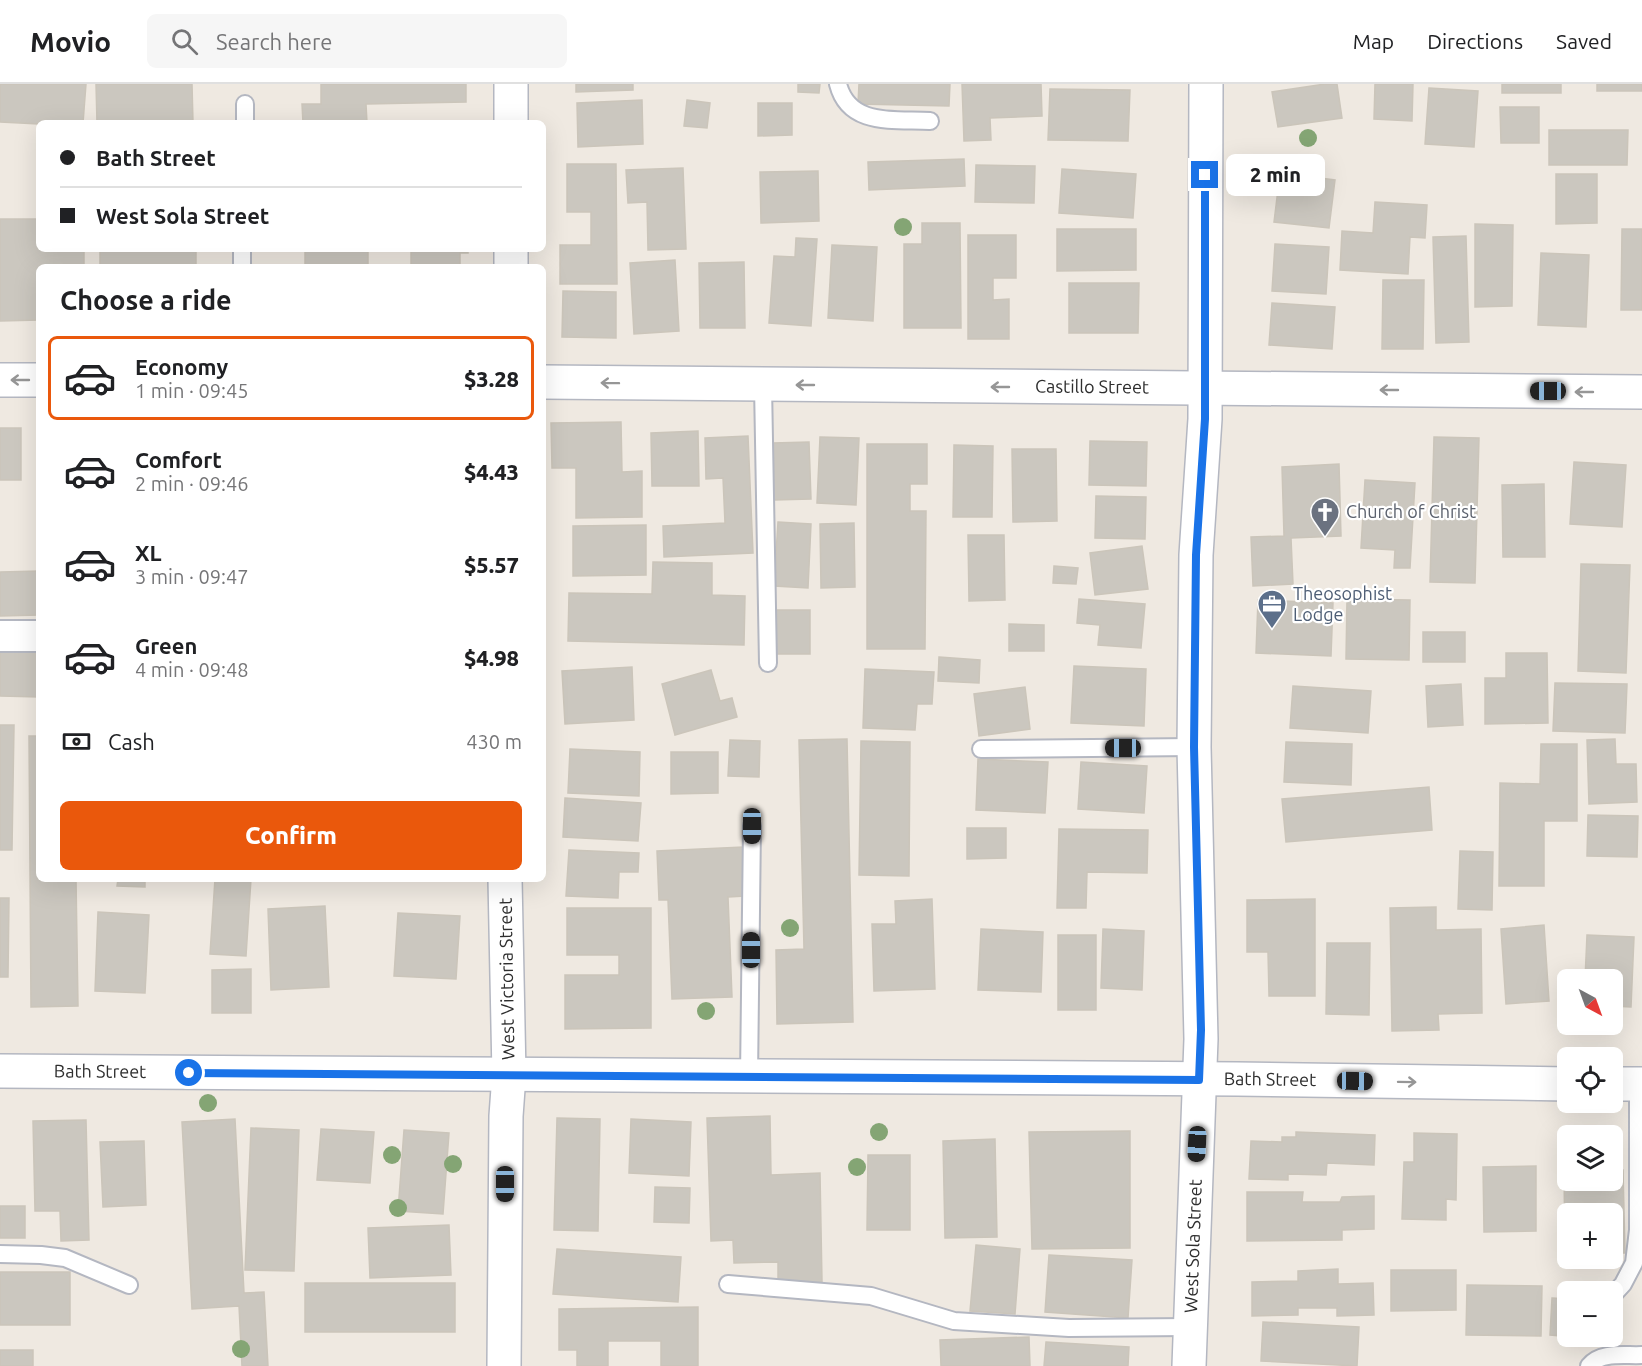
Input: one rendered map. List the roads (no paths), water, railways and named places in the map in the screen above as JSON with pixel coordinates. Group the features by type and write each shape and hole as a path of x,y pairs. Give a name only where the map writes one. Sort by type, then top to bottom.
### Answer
{"street":[{"path":"511,84 511,120"},
{"name":"West Sola Street","path":"1188,1366 1201,1030 1194,747 1196,555 1205,437 1206,84"},
{"path":"0,380 36,380"},
{"name":"Castillo Street","path":"546,382 1642,392"},
{"name":"West Victoria Street","path":"504,1366 508,1076 505,882"},
{"name":"Bath Street","path":"0,1071 1557,1084"}],"lane":[{"path":"838,84 850,108 864,116 930,121"},
{"path":"244,120 245,104"},
{"path":"763,385 768,663"},
{"path":"0,629 36,629"},
{"path":"0,643 36,643"},
{"path":"981,749 1194,747"},
{"path":"749,1077 752,826"},
{"path":"1623,1284 1634,1263 1638,1230 1631,1084"},
{"path":"0,1254 65,1258 129,1285"},
{"path":"729,1284 871,1296 954,1321 1057,1327 1189,1327"},
{"path":"1589,1366 1592,1362 1606,1356 1642,1355"}],"place":[{"name":"Church of Christ","path":"1325,538"},
{"name":"Theosophist Lodge","path":"1272,630"}]}
